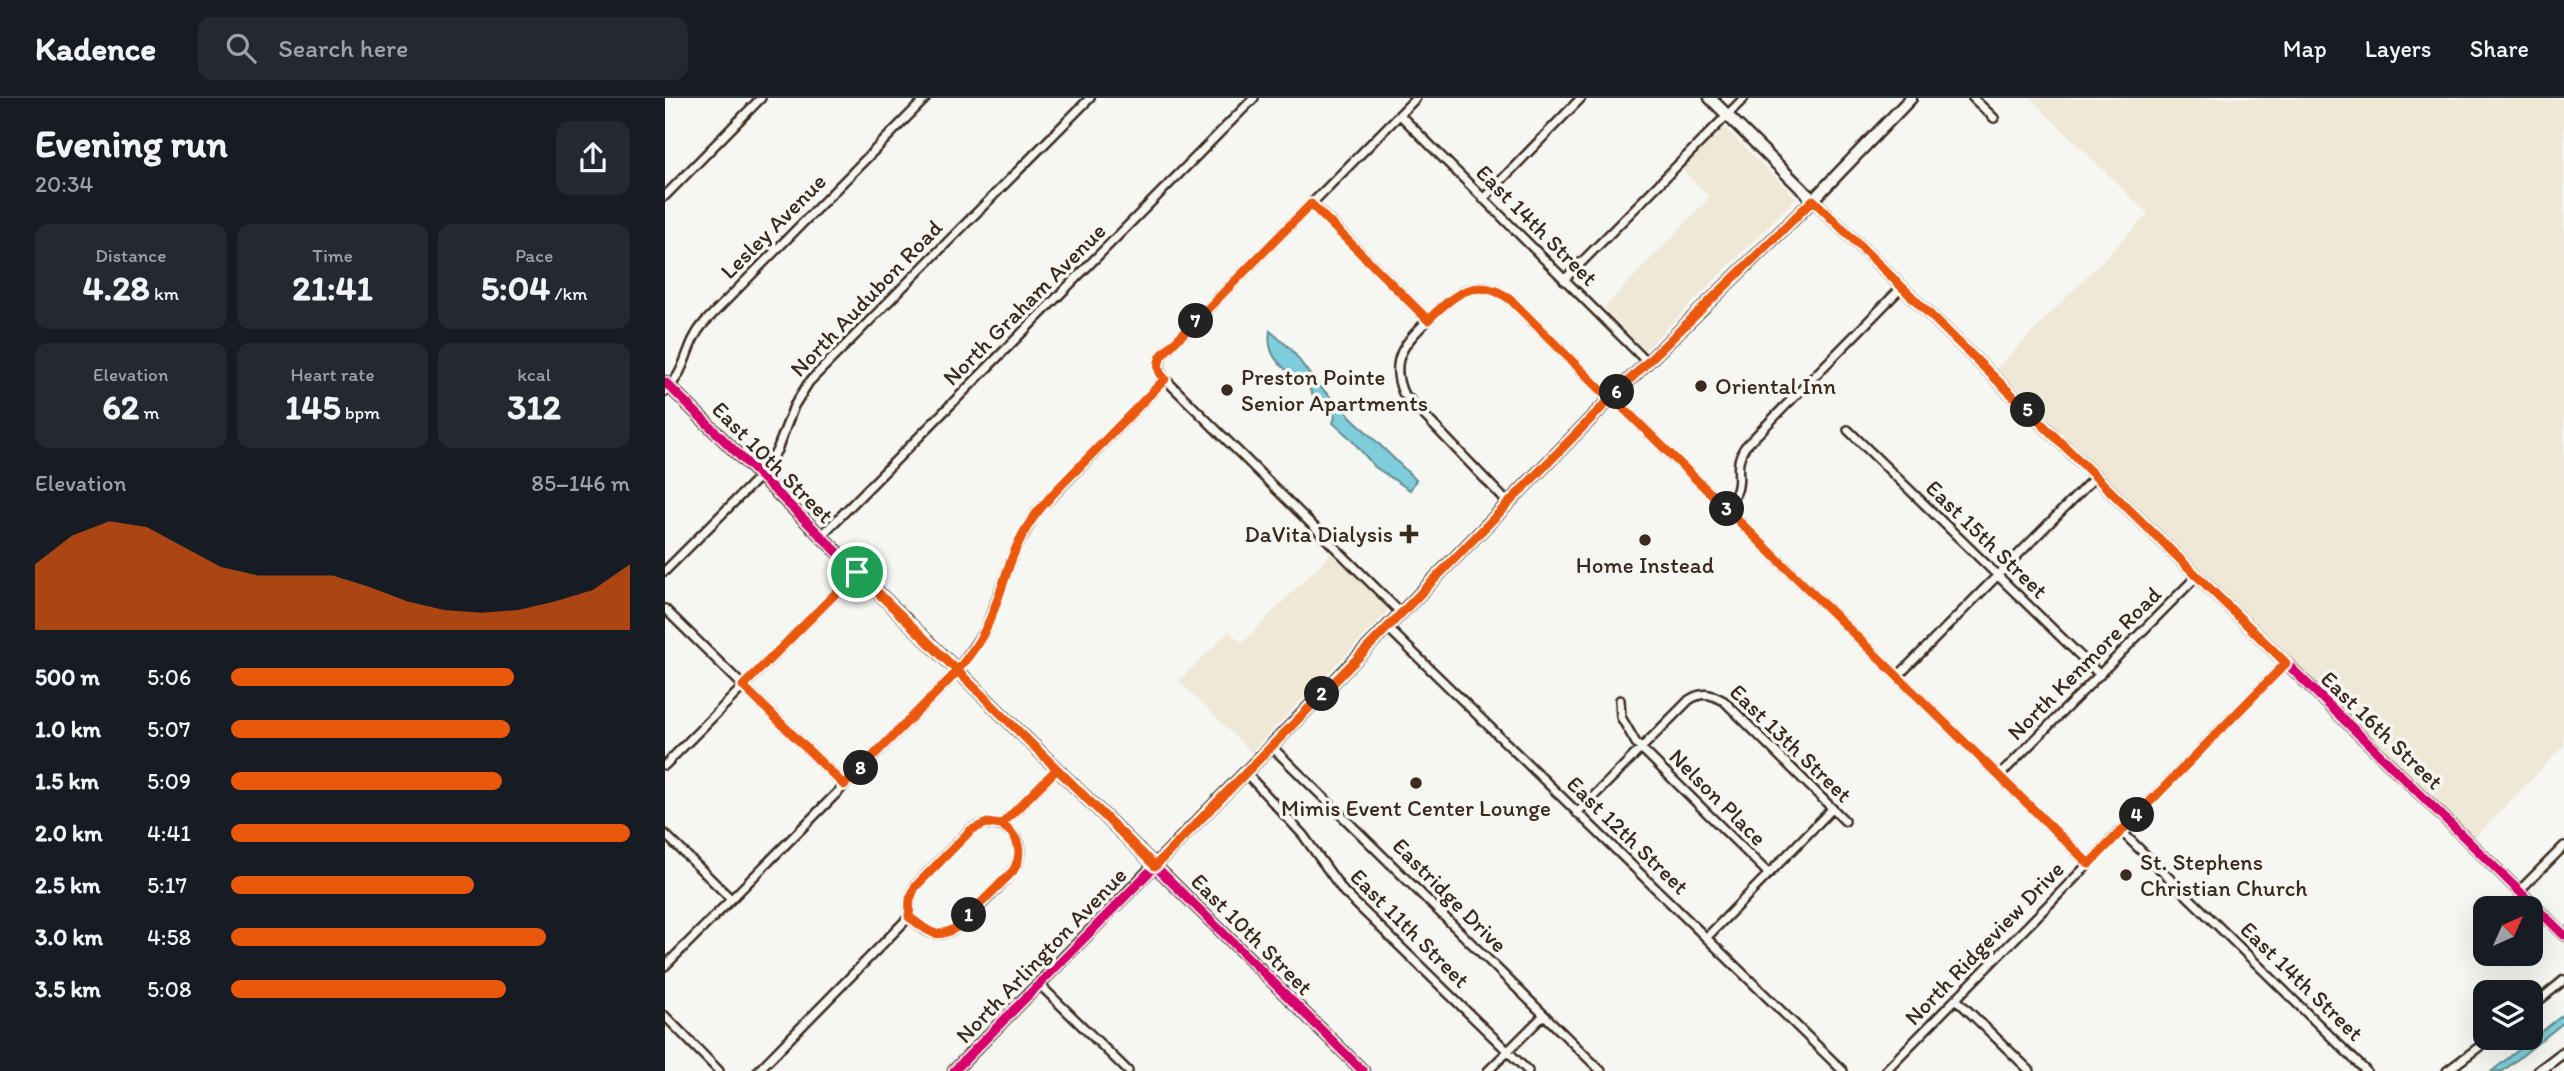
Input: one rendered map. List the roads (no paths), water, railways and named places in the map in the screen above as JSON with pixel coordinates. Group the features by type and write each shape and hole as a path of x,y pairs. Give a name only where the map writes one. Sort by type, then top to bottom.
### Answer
{"main road":[{"name":"East 16th Street","path":"1710,98 1813,200"},
{"name":"North Arlington Avenue","path":"954,1071 1611,398 1813,200 1911,98"},
{"name":"East 10th Street","path":"667,387 1363,1071"}],"street":[{"path":"665,196 761,98"},
{"name":"Lesley Avenue","path":"667,387 681,373 691,345 704,323 926,98"},
{"name":"North Audubon Road","path":"665,571 760,476 777,450 794,406 809,382 1090,98"},
{"name":"North Graham Avenue","path":"821,536 1254,98"},
{"path":"1401,613 1160,374 1159,366 1162,355 1416,98"},
{"path":"1483,199 1581,98"},
{"path":"1564,280 1744,98"},
{"path":"1973,98 1994,118"},
{"name":"East 14th Street","path":"1399,115 1647,362"},
{"name":"East 16th Street","path":"1813,200 2564,935"},
{"path":"1311,204 1428,320"},
{"path":"1725,508 1739,489 1738,463 1745,447 1902,287"},
{"path":"1508,503 1403,393 1397,373 1400,355 1409,340 1460,292 1478,289 1495,291 1511,300 2089,864"},
{"path":"665,966 957,670 985,631 1016,548 1032,519 1048,499 1165,379"},
{"name":"East 15th Street","path":"1848,430 2099,675"},
{"path":"1898,677 2096,476"},
{"path":"665,765 857,572"},
{"name":"North Kenmore Road","path":"1999,776 2197,576"},
{"path":"665,609 844,785"},
{"name":"East 12th Street","path":"1387,627 1843,1071"},
{"name":"North Ridgeview Drive","path":"1885,1071 2286,663"},
{"name":"East 13th Street","path":"1641,748 1691,698 1709,694 1724,701 1845,821"},
{"name":"Nelson Place","path":"1620,701 1621,717 1641,748 1769,874"},
{"name":"Eastridge Drive","path":"1271,746 1601,1071"},
{"path":"1577,813 1641,748"},
{"path":"1001,825 1057,769"},
{"name":"East 11th Street","path":"1246,773 1303,835 1344,892 1528,1071"},
{"path":"1706,938 1832,809"},
{"path":"758,1071 909,917 910,899 915,887 971,830 987,823 1001,825 1013,834 1018,843 1019,861 1011,874 960,925 947,932 933,933 926,931 909,917"},
{"name":"East 14th Street","path":"2121,831 2367,1071"},
{"path":"665,834 731,899"},
{"path":"2519,891 2564,846"},
{"path":"2543,997 2564,980"},
{"path":"1040,985 1128,1071"},
{"path":"1956,999 2030,1071"},
{"path":"1488,1071 1544,1015"},
{"path":"665,1016 719,1071"},
{"path":"2447,1071 2475,1050"},
{"path":"2539,1071 2564,1052"}],"water":[{"path":"1270,331 1291,349 1316,383 1416,480 1410,490 1375,467 1333,423 1335,417 1331,411 1319,409 1307,386 1281,366 1270,345"},
{"path":"2564,1014 2564,1022 2543,1039 2543,1031"},
{"path":"2519,1050 2529,1050 2503,1071 2492,1071"}],"place":[{"name":"Oriental Inn","path":"1701,386"},
{"name":"Preston Pointe Senior Apartments","path":"1227,390"},
{"name":"DaVita Dialysis","path":"1409,534"},
{"name":"Home Instead","path":"1645,540"},
{"name":"Mimis Event Center Lounge","path":"1416,783"},
{"name":"St. Stephens Christian Church","path":"2126,875"}]}
